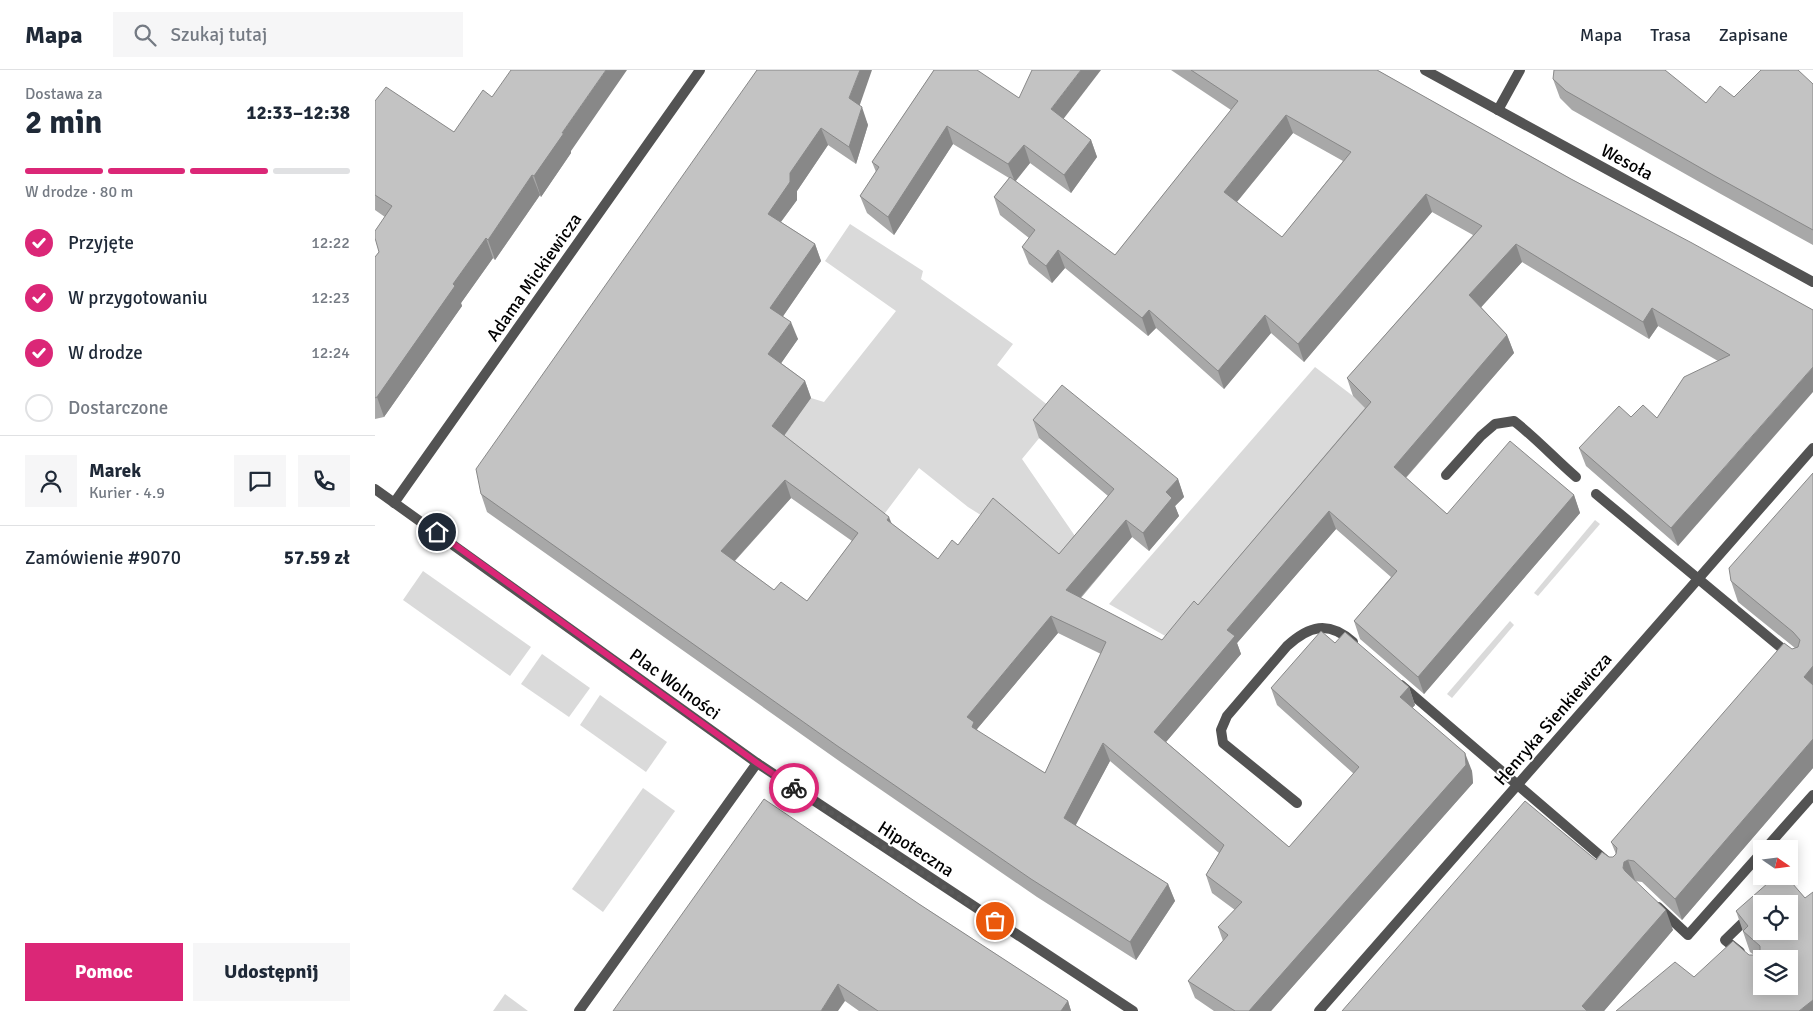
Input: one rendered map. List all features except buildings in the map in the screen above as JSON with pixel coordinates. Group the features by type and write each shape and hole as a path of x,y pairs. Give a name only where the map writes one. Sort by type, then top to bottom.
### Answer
{"street":[{"name":"Adama Mickiewicza","path":"394,503 700,70"},
{"name":"Wesoła","path":"1425,70 1813,282"},
{"path":"1498,110 1520,70"},
{"path":"1446,475 1481,436 1495,424 1514,421 1530,433 1576,477"},
{"name":"Henryka Sienkiewicza","path":"1319,1011 1813,448"},
{"name":"Plac Wolności","path":"375,489 757,763"},
{"path":"1596,494 1801,663"},
{"path":"1297,803 1223,743 1221,730 1227,716 1287,646 1298,636 1310,629 1333,629 1344,634 1363,651"},
{"path":"1397,681 1618,871"},
{"path":"579,1011 757,763"},
{"name":"Hipoteczna","path":"757,763 1133,1011"},
{"path":"1773,840 1813,795"},
{"path":"1652,901 1688,934 1753,862"},
{"path":"1745,957 1725,940 1753,913"}],"shaded area":[{"path":"850,224 923,271 921,279 1013,344 997,365 1059,414 1022,459 1075,536 1055,562 968,507 919,468 879,521 783,437 811,398 824,402 896,311 825,261"},
{"path":"1315,367 1353,396 1378,420 1167,637 1109,604"},
{"path":"1595,520 1600,524 1538,596 1534,593"},
{"path":"423,571 531,647 510,676 403,600"},
{"path":"1510,621 1514,625 1452,698 1447,694"},
{"path":"542,654 590,688 569,717 521,684"},
{"path":"600,695 667,742 646,772 580,725"},
{"path":"643,788 675,811 603,912 572,889"},
{"path":"505,994 528,1011 493,1011"}],"way so far":[{"path":"794,788 995,921"}],"route":[{"path":"437,532 565,626 794,788"}]}
